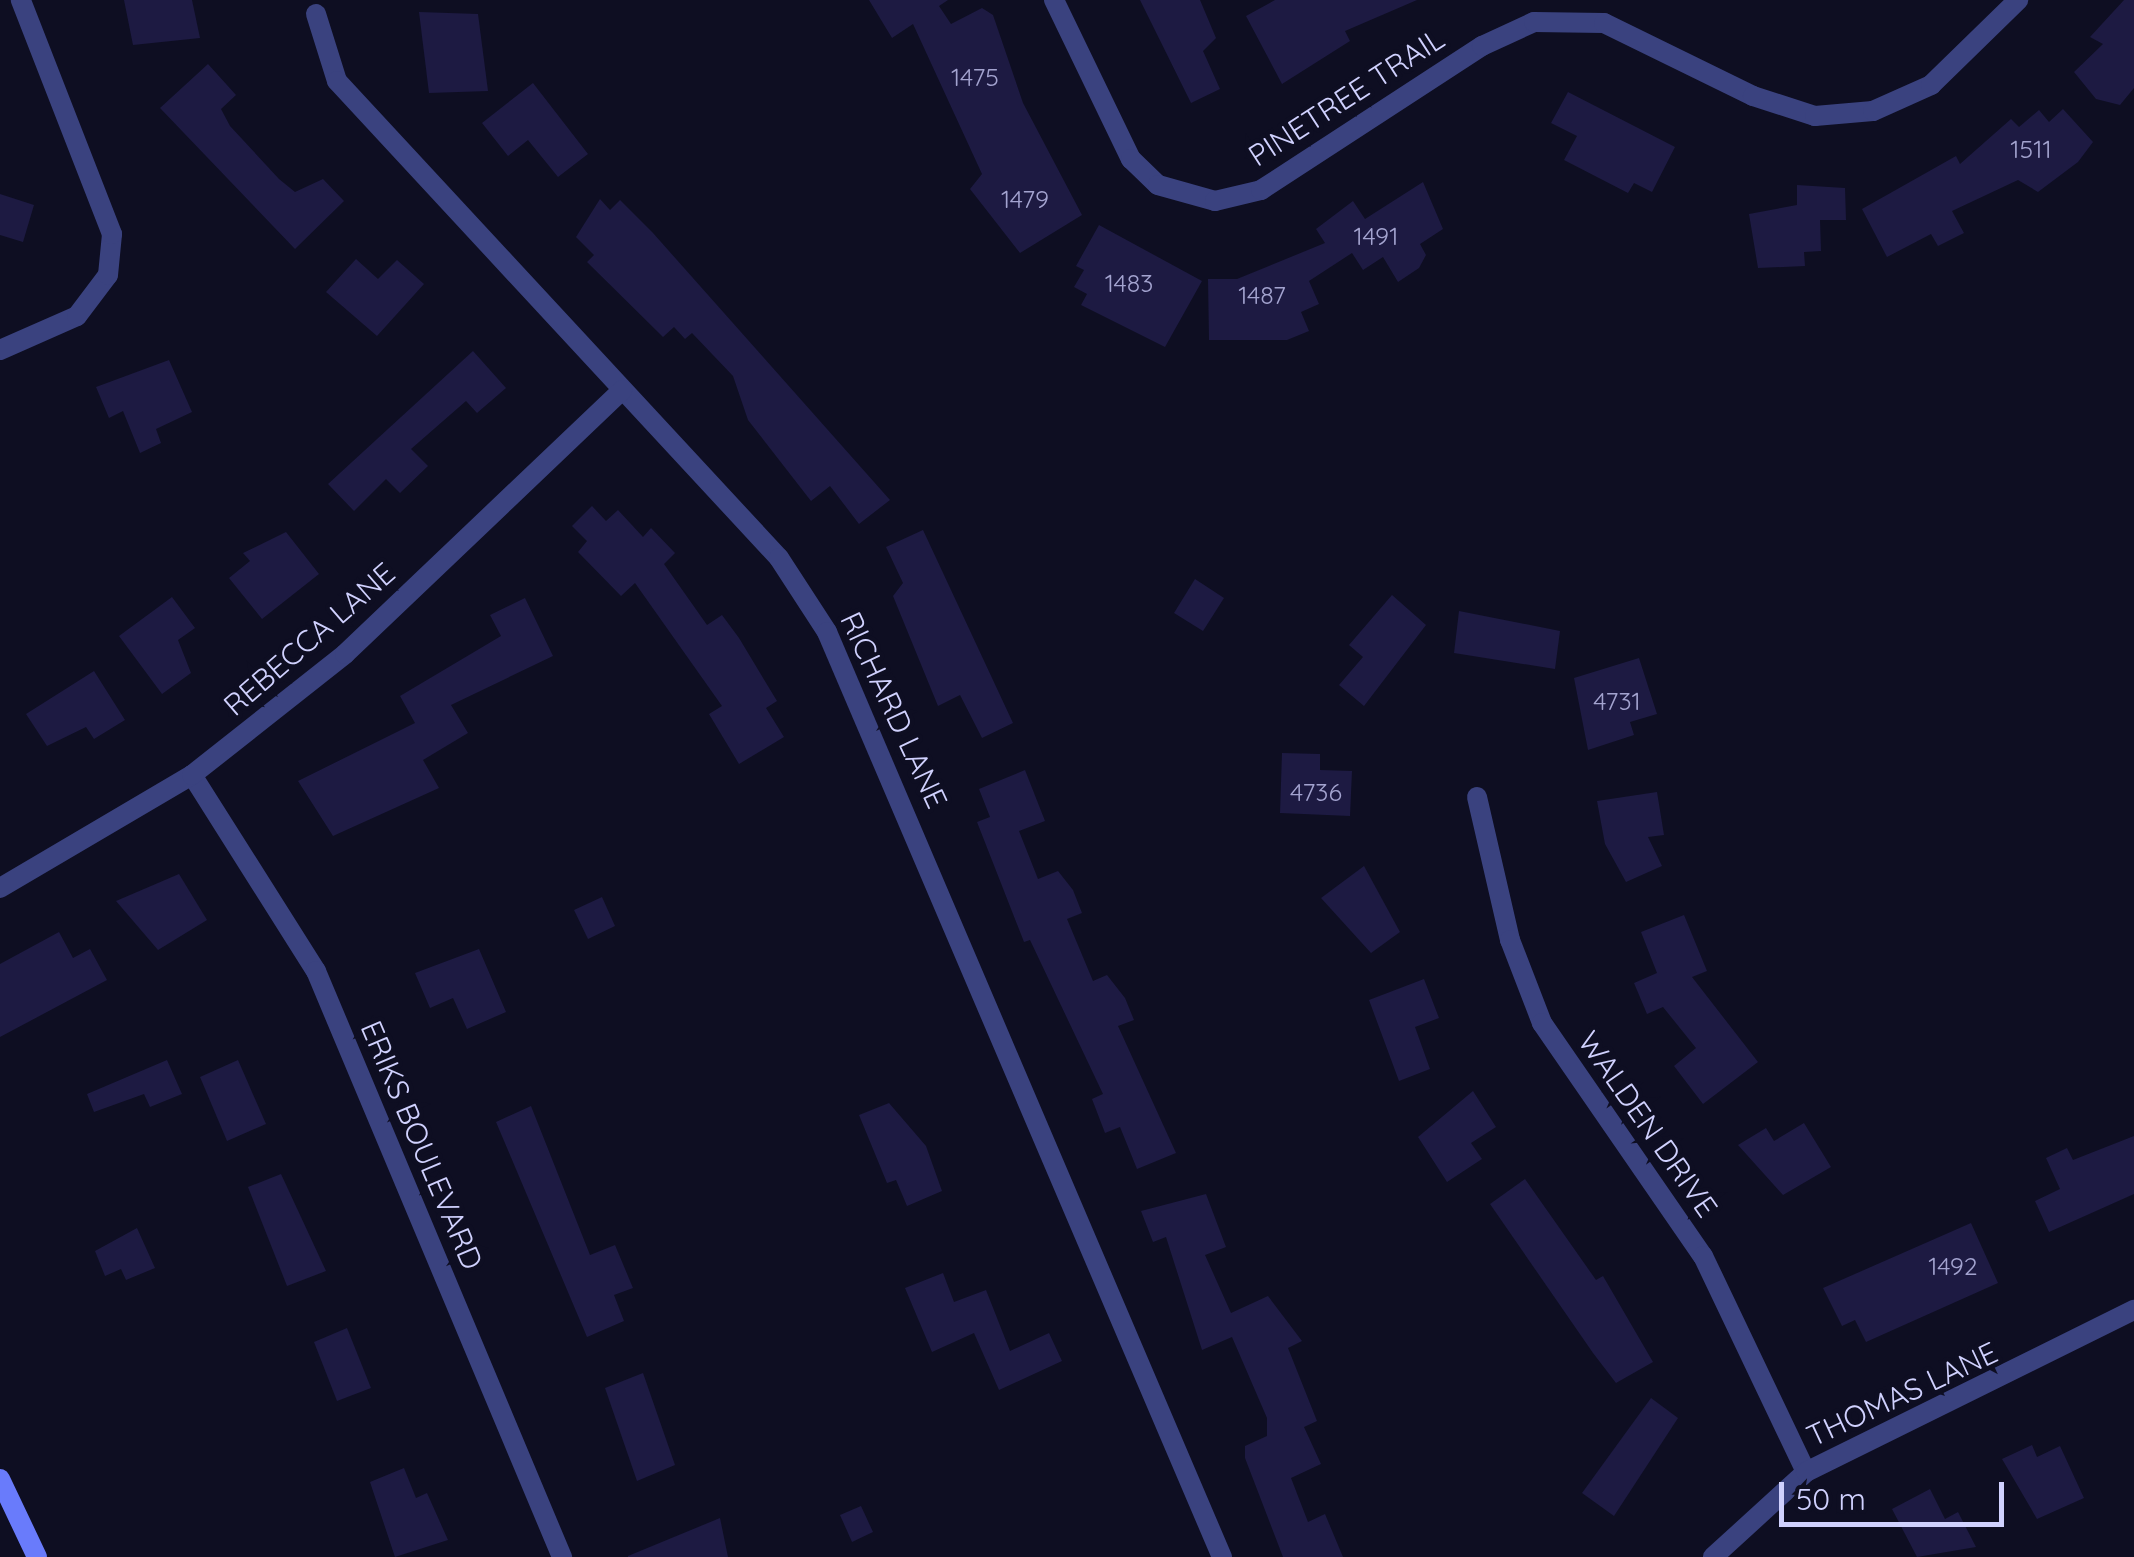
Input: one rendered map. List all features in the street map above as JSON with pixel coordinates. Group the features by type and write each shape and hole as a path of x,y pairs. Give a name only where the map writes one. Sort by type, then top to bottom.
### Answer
{"main road":[{"path":"0,1479 37,1557"}],"street":[{"path":"0,350 77,316 108,275 112,234 21,0"},
{"name":"PINETREE TRAIL","path":"1054,0 1131,160 1168,190 1215,201 1261,190 1482,46 1534,22 1604,23 1815,116 1873,111 1931,85 2018,0"},
{"name":"RICHARD LANE","path":"316,14 337,81 779,558 827,632 1222,1557"},
{"name":"REBECCA LANE","path":"0,888 192,775 345,654 622,390"},
{"name":"ERIKS BOULEVARD","path":"192,775 316,971 562,1557"},
{"name":"WALDEN DRIVE","path":"1478,797 1510,940 1542,1022 1703,1256 1806,1472"},
{"name":"THOMAS LANE","path":"1714,1557 1806,1472 2134,1310"}],"building":[{"path":"124,0 192,0 200,38 133,45"},
{"path":"869,0 948,0 939,6 951,24 982,8 993,15 1023,103 1082,215 1020,253 970,189 982,174 913,24 892,38"},
{"path":"1140,0 1200,0 1216,38 1203,51 1220,89 1191,103"},
{"path":"1275,0 1417,0 1345,31 1350,41 1282,84 1246,16"},
{"path":"2124,0 2134,0 2134,88 2120,105 2096,99 2074,72 2103,44 2090,37"},
{"path":"419,12 478,14 488,91 429,93"},
{"path":"208,64 236,95 221,109 230,126 279,179 295,192 323,179 344,201 295,249 160,108"},
{"path":"533,83 588,154 558,177 528,140 508,156 482,123"},
{"path":"1568,92 1675,147 1652,192 1634,183 1628,193 1564,160 1577,136 1551,123"},
{"path":"2063,109 2093,142 2078,162 2038,192 2018,180 1952,211 1964,233 1938,246 1931,234 1887,257 1862,209 1956,156 1960,164 2011,119 2019,127 2039,110 2049,122"},
{"path":"1423,182 1443,229 1420,244 1426,255 1419,268 1398,282 1383,257 1363,270 1352,253 1309,281 1319,304 1301,312 1309,331 1287,340 1209,340 1208,279 1237,279 1325,243 1316,229 1353,201 1365,219"},
{"path":"1797,185 1845,188 1846,220 1820,220 1821,251 1804,252 1805,266 1758,268 1749,214 1797,205"},
{"path":"0,194 34,205 23,242 0,235"},
{"path":"600,199 610,210 620,200 653,233 890,500 859,524 830,486 811,501 748,420 733,376 692,333 685,339 674,327 663,337 587,262 594,255 576,237"},
{"path":"1099,225 1202,281 1165,347 1081,305 1087,294 1074,287 1084,270 1076,266"},
{"path":"356,259 378,279 397,260 424,284 377,336 326,292"},
{"path":"473,351 506,388 477,413 466,401 411,449 428,466 400,493 386,479 354,511 328,484"},
{"path":"169,360 192,412 156,429 161,443 140,453 123,411 109,418 96,387"},
{"path":"592,506 606,521 618,510 643,537 651,528 675,553 664,564 707,625 722,615 739,638 777,701 766,708 784,737 739,764 709,714 722,706 635,583 621,596 578,552 587,541 572,526"},
{"path":"923,530 1013,723 982,738 960,695 938,706 893,596 903,583 886,547"},
{"path":"286,532 319,574 262,619 229,578 250,561 243,553"},
{"path":"1195,579 1224,598 1203,631 1174,613"},
{"path":"1392,595 1426,625 1364,706 1339,685 1363,657 1349,645"},
{"path":"172,597 195,628 178,640 191,673 162,694 119,636"},
{"path":"525,598 553,656 451,705 468,733 423,760 439,788 333,836 298,781 415,723 400,696 501,636 490,615"},
{"path":"1459,611 1560,631 1555,669 1454,653"},
{"path":"1639,658 1657,714 1630,722 1634,735 1588,750 1574,678"},
{"path":"94,671 125,720 94,739 86,727 47,746 26,714"},
{"path":"1282,753 1320,754 1320,770 1352,771 1350,816 1280,813"},
{"path":"1025,770 1045,821 1019,831 1038,879 1058,871 1073,890 1082,913 1067,919 1093,981 1107,975 1125,998 1134,1020 1118,1026 1176,1153 1137,1169 1120,1127 1105,1133 1092,1099 1103,1094 1030,940 1024,942 977,822 990,817 979,789"},
{"path":"1657,792 1664,835 1648,837 1662,866 1626,882 1605,844 1597,801"},
{"path":"1364,866 1400,932 1371,953 1321,898"},
{"path":"179,874 207,920 158,950 116,901"},
{"path":"602,897 615,926 588,939 574,910"},
{"path":"1684,915 1707,971 1692,977 1758,1062 1703,1104 1674,1066 1696,1048 1663,1007 1647,1014 1634,983 1657,973 1641,932"},
{"path":"59,932 73,958 90,949 107,980 0,1037 0,964"},
{"path":"479,949 506,1012 467,1029 453,998 430,1008 415,973"},
{"path":"1424,979 1439,1018 1415,1027 1430,1069 1399,1081 1369,1000"},
{"path":"167,1060 182,1094 150,1107 144,1094 94,1112 87,1094"},
{"path":"238,1060 266,1124 227,1141 200,1077"},
{"path":"1473,1091 1496,1127 1471,1143 1482,1159 1447,1182 1418,1137"},
{"path":"889,1103 926,1146 942,1191 907,1206 896,1180 887,1183 859,1115"},
{"path":"531,1106 590,1255 615,1245 633,1288 614,1295 624,1321 587,1337 496,1122"},
{"path":"1804,1123 1831,1167 1783,1195 1738,1145 1766,1128 1774,1141"},
{"path":"2134,1136 2134,1194 2049,1232 2035,1201 2060,1189 2046,1158 2067,1148 2073,1160"},
{"path":"281,1174 326,1271 287,1286 248,1187"},
{"path":"1525,1179 1596,1280 1603,1276 1653,1362 1616,1383 1490,1204"},
{"path":"1206,1194 1226,1247 1205,1255 1231,1313 1268,1296 1302,1341 1288,1348 1317,1421 1304,1427 1321,1464 1291,1478 1308,1522 1325,1514 1343,1557 1283,1557 1245,1458 1245,1446 1267,1436 1267,1418 1232,1337 1202,1350 1166,1237 1153,1242 1141,1211"},
{"path":"1971,1223 1998,1283 1866,1342 1855,1320 1842,1326 1823,1288"},
{"path":"137,1228 155,1268 126,1280 121,1269 105,1276 95,1251"},
{"path":"943,1273 954,1302 986,1290 1010,1351 1049,1333 1062,1361 999,1390 974,1333 932,1352 905,1288"},
{"path":"347,1328 371,1388 337,1401 314,1342"},
{"path":"643,1373 675,1465 637,1481 605,1388"},
{"path":"1651,1398 1678,1418 1614,1516 1582,1493"},
{"path":"2032,1445 2037,1457 2060,1446 2084,1498 2037,1519 2002,1459"},
{"path":"404,1468 416,1498 427,1493 448,1540 395,1557 370,1482"},
{"path":"1930,1489 1945,1519 1958,1512 1976,1547 1917,1557 1892,1509"},
{"path":"861,1506 873,1532 852,1542 840,1515"},
{"path":"720,1518 728,1557 628,1557 628,1556"}]}
